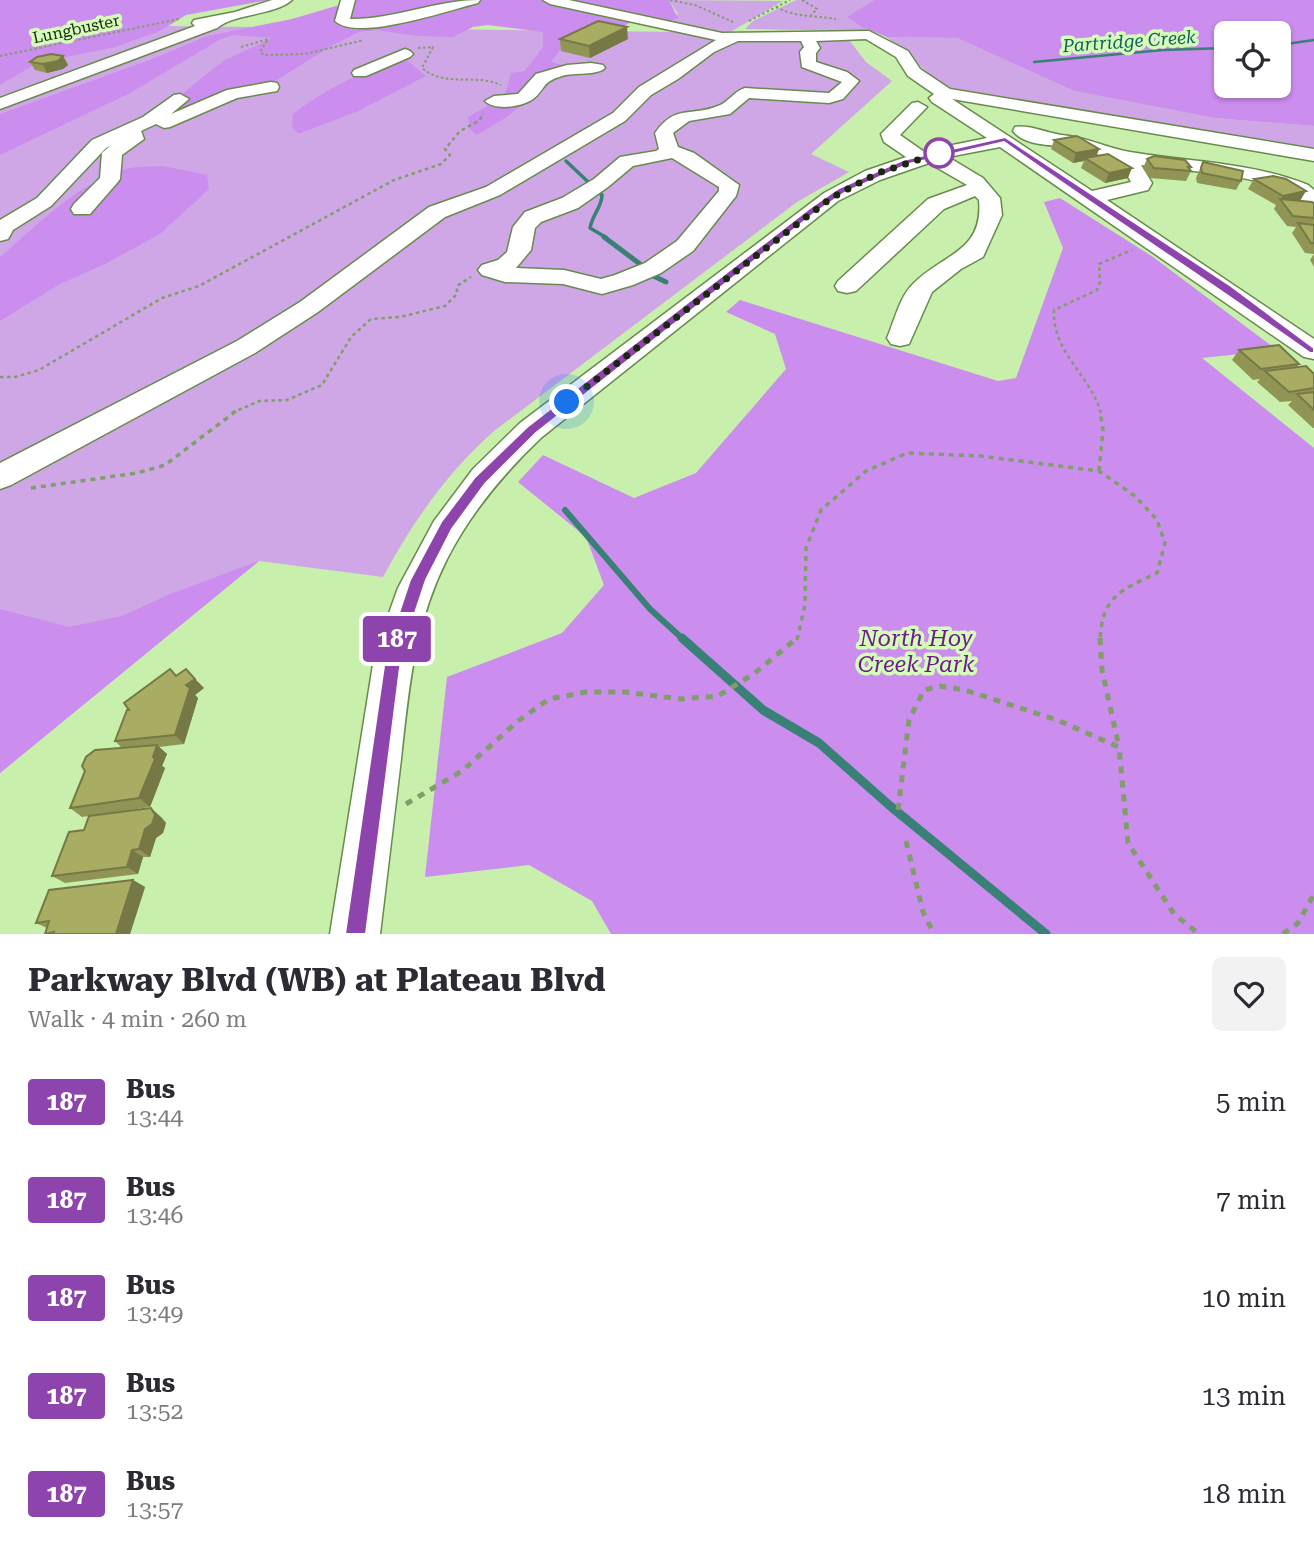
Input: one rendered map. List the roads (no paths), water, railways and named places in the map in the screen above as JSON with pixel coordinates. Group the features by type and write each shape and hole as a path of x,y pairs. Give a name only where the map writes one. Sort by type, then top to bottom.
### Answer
{"street":[{"path":"0,104 119,54 285,0"},
{"path":"348,0 342,21 353,25 377,23 473,0"},
{"path":"550,0 733,38 806,37"},
{"path":"669,150 664,133 670,123 682,117 720,112 733,106 745,93 790,94 822,99 836,96 851,80 846,76 815,69 808,64 808,52 812,48 804,34 870,34 903,54 896,67"},
{"path":"0,477 246,346 309,307 437,212 493,191 619,117 645,91 672,76 709,49 733,38"},
{"path":"76,62 119,54"},
{"path":"359,73 405,54"},
{"path":"494,101 520,99 529,94 537,81 547,76 584,65 597,68"},
{"path":"896,67 946,73"},
{"path":"896,67 1014,136 1088,198 1227,288 1314,351"},
{"path":"896,67 945,93 1258,141 1314,155"},
{"path":"82,209 110,179 113,153 135,139 210,102 233,94 271,87"},
{"path":"135,139 133,135 180,99"},
{"path":"900,338 921,289 953,264 975,252 991,215 989,198 978,188 976,182 891,138 890,134 918,107"},
{"path":"0,234 5,226 44,202 99,144 149,121"},
{"path":"355,934 394,652 402,622 425,565 454,513 486,473 531,430 813,210 864,179 925,156 1014,136 1080,143 1126,157 1267,178 1299,188 1314,200"},
{"path":"669,150 687,157 729,185 729,192 696,234 673,256 653,268 602,287 564,277 505,275 490,270 500,268 517,257 524,243 524,227 533,217 570,203 601,183 627,161 662,156 669,150"},
{"path":"1088,198 1141,186 1142,183 1126,157"},
{"path":"847,286 936,204 978,188"}],"waterway":[{"name":"Partridge Creek","path":"1291,43 1314,40"},
{"name":"Partridge Creek","path":"1034,62 1163,50 1214,48"},
{"path":"566,161 602,195 590,228 607,238"},
{"path":"604,237 640,264 641,270 666,282"},
{"path":"565,510 650,609 684,640"},
{"path":"682,638 763,710 819,743 889,805 1046,934"}],"park label":[{"name":"North Hoy Creek Park","path":"916,651"}]}
